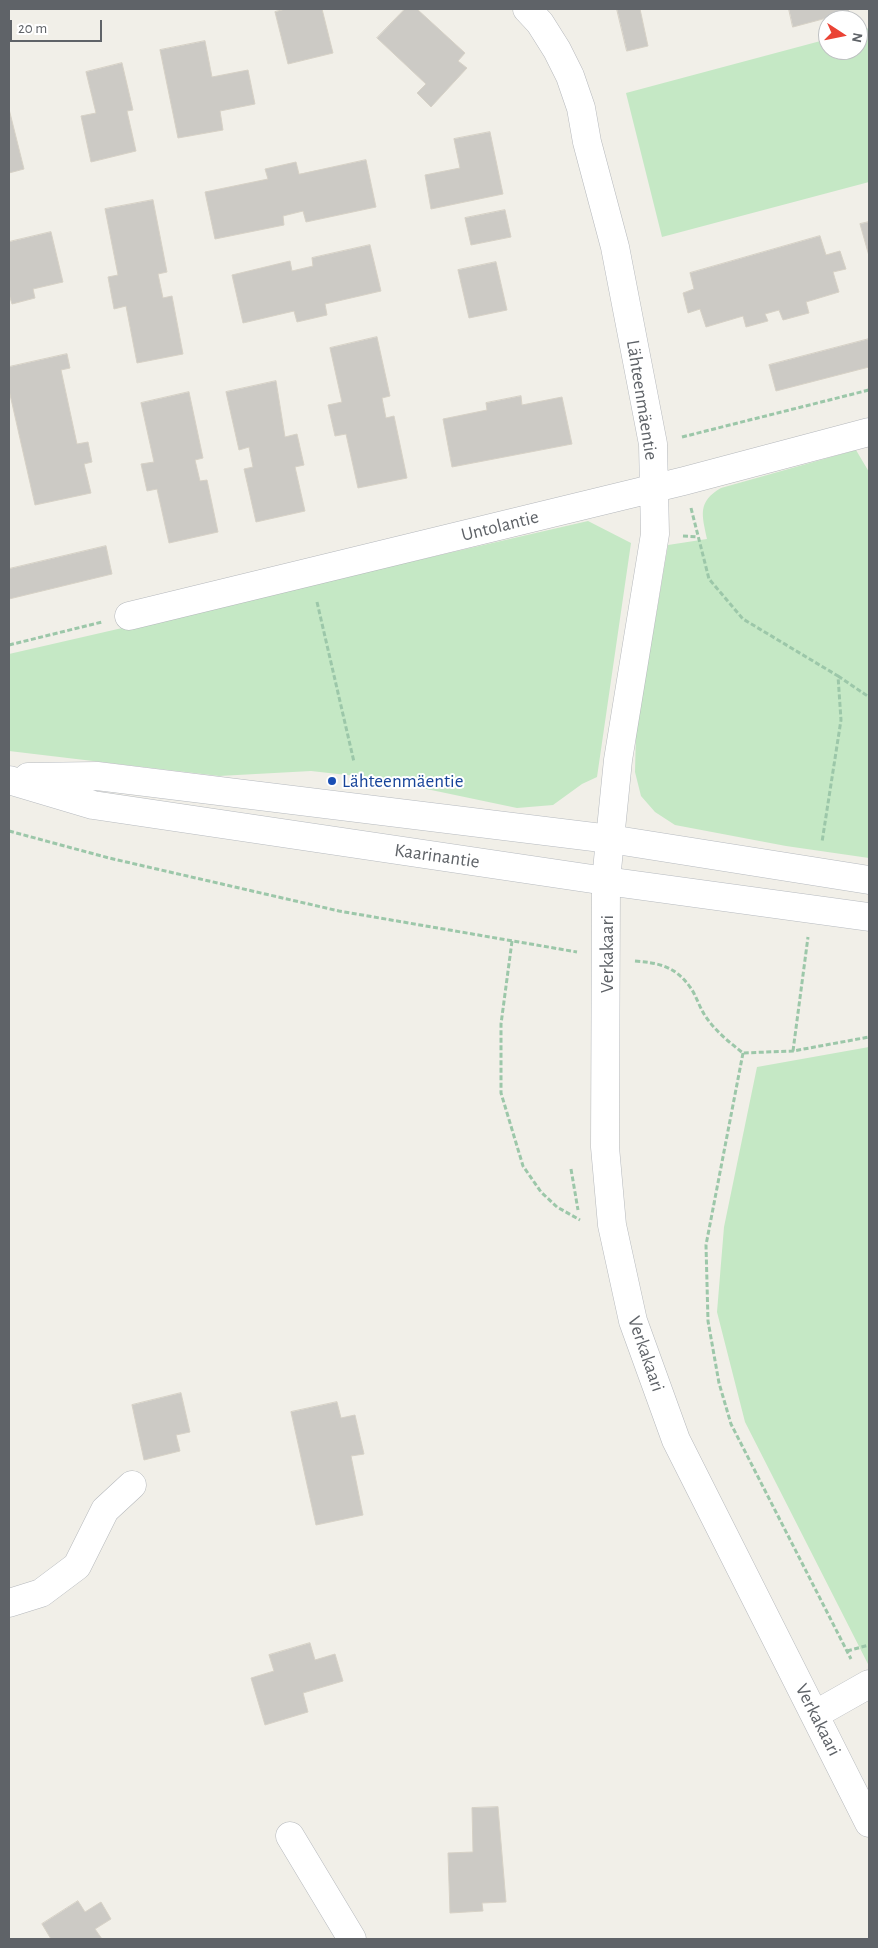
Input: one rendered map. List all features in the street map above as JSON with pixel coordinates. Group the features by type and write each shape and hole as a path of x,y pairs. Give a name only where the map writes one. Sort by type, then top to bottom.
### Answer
{"street":[{"name":"Lähteenmäentie","path":"527,9 540,23 557,50 570,76 580,108 587,142 615,247 653,444 655,534 618,760 610,839"},
{"name":"Untolantie","path":"130,616 684,481 869,432"},
{"name":"Kaarinantie","path":"9,778 97,776 610,839 869,880"},
{"name":"Kaarinantie","path":"9,778 93,805 869,918"},
{"name":"Verkakaari","path":"610,839 606,881 605,1147 612,1225 633,1321 676,1440 816,1714 869,1823"},
{"path":"9,1603 40,1593 77,1566 105,1510 132,1485"},
{"path":"816,1714 867,1685"},
{"path":"290,1836 352,1939"}],"path":[{"path":"653,444 869,390"},
{"path":"684,481 709,579 743,619 838,676 869,698"},
{"path":"310,572 354,762"},
{"path":"9,645 130,616"},
{"path":"820,850 842,720 838,676"},
{"path":"9,831 109,858 339,911 424,925"},
{"path":"793,1051 808,934"},
{"path":"512,942 501,1024 501,1093 523,1166 541,1192 557,1207 580,1220 571,1169"},
{"path":"867,1685 847,1651 731,1424 719,1383 708,1321 706,1245 743,1053 793,1051 869,1037"},
{"path":"847,1651 869,1645"}],"green space":[{"path":"868,28 869,182 662,237 626,93 818,42 818,60 868,60"},
{"path":"856,450 869,472 869,858 786,846 675,825 655,812 641,796 635,772 636,733 668,545 707,539 703,510 708,498 721,488"},
{"path":"588,521 631,543 597,777 582,784 553,805 517,808 374,778 311,771 219,776 9,751 9,654"},
{"path":"869,1047 869,1666 745,1422 717,1312 724,1227 757,1067"}],"building":[{"path":"286,9 322,9 333,53 288,64 275,12"},
{"path":"405,9 417,9 465,53 458,61 467,68 431,107 417,93 426,84 377,38"},
{"path":"617,9 640,9 648,46 627,51"},
{"path":"789,9 848,10 818,10 818,20 793,27"},
{"path":"205,41 212,77 248,70 255,104 220,111 223,130 178,138 160,50"},
{"path":"122,63 133,110 127,111 136,151 91,162 81,116 96,113 86,72"},
{"path":"9,109 24,169 9,173"},
{"path":"490,132 503,194 431,209 425,175 460,168 454,139"},
{"path":"366,160 376,207 306,222 303,211 283,216 284,225 215,239 205,192 268,179 265,169 296,162 299,174"},
{"path":"153,200 167,272 158,274 163,298 172,296 183,354 137,363 126,306 114,309 108,277 118,275 105,209"},
{"path":"505,210 511,237 471,245 465,218"},
{"path":"869,222 869,256 860,224"},
{"path":"51,232 63,282 33,289 35,298 12,304 9,294 9,242"},
{"path":"820,236 826,255 840,251 846,269 833,272 839,292 806,302 809,313 783,320 779,310 765,314 768,321 746,327 743,316 706,327 700,309 688,313 683,293 694,289 690,273"},
{"path":"370,245 381,291 325,304 327,315 297,322 294,311 243,323 232,275 290,261 292,271 313,266 312,258"},
{"path":"496,262 507,310 469,318 458,270"},
{"path":"377,337 390,396 382,398 386,418 394,416 407,478 358,488 346,434 335,436 328,405 342,402 330,348"},
{"path":"869,339 869,367 776,391 769,365"},
{"path":"67,354 70,368 61,370 77,444 88,442 92,462 84,464 91,493 35,505 9,390 9,367"},
{"path":"276,381 285,437 297,434 304,465 295,467 305,511 256,522 244,469 253,467 249,447 239,450 226,392"},
{"path":"189,392 203,458 195,460 200,481 207,480 218,532 169,543 157,489 147,491 141,464 154,462 141,403"},
{"path":"521,396 522,405 562,397 572,444 452,467 443,419 487,410 486,403"},
{"path":"106,546 112,574 9,599 9,569"},
{"path":"181,1393 190,1432 176,1435 180,1451 144,1460 132,1405"},
{"path":"337,1402 341,1418 355,1415 364,1454 351,1456 363,1515 316,1525 291,1412"},
{"path":"310,1643 315,1660 335,1654 343,1681 303,1693 308,1712 265,1725 251,1678 274,1671 269,1655"},
{"path":"498,1807 506,1902 482,1903 483,1911 450,1913 448,1853 473,1852 472,1808"},
{"path":"78,1901 85,1912 101,1902 111,1919 95,1929 102,1939 51,1939 42,1924"}],"place":[{"name":"Lähteenmäentie","path":"332,781"}]}
